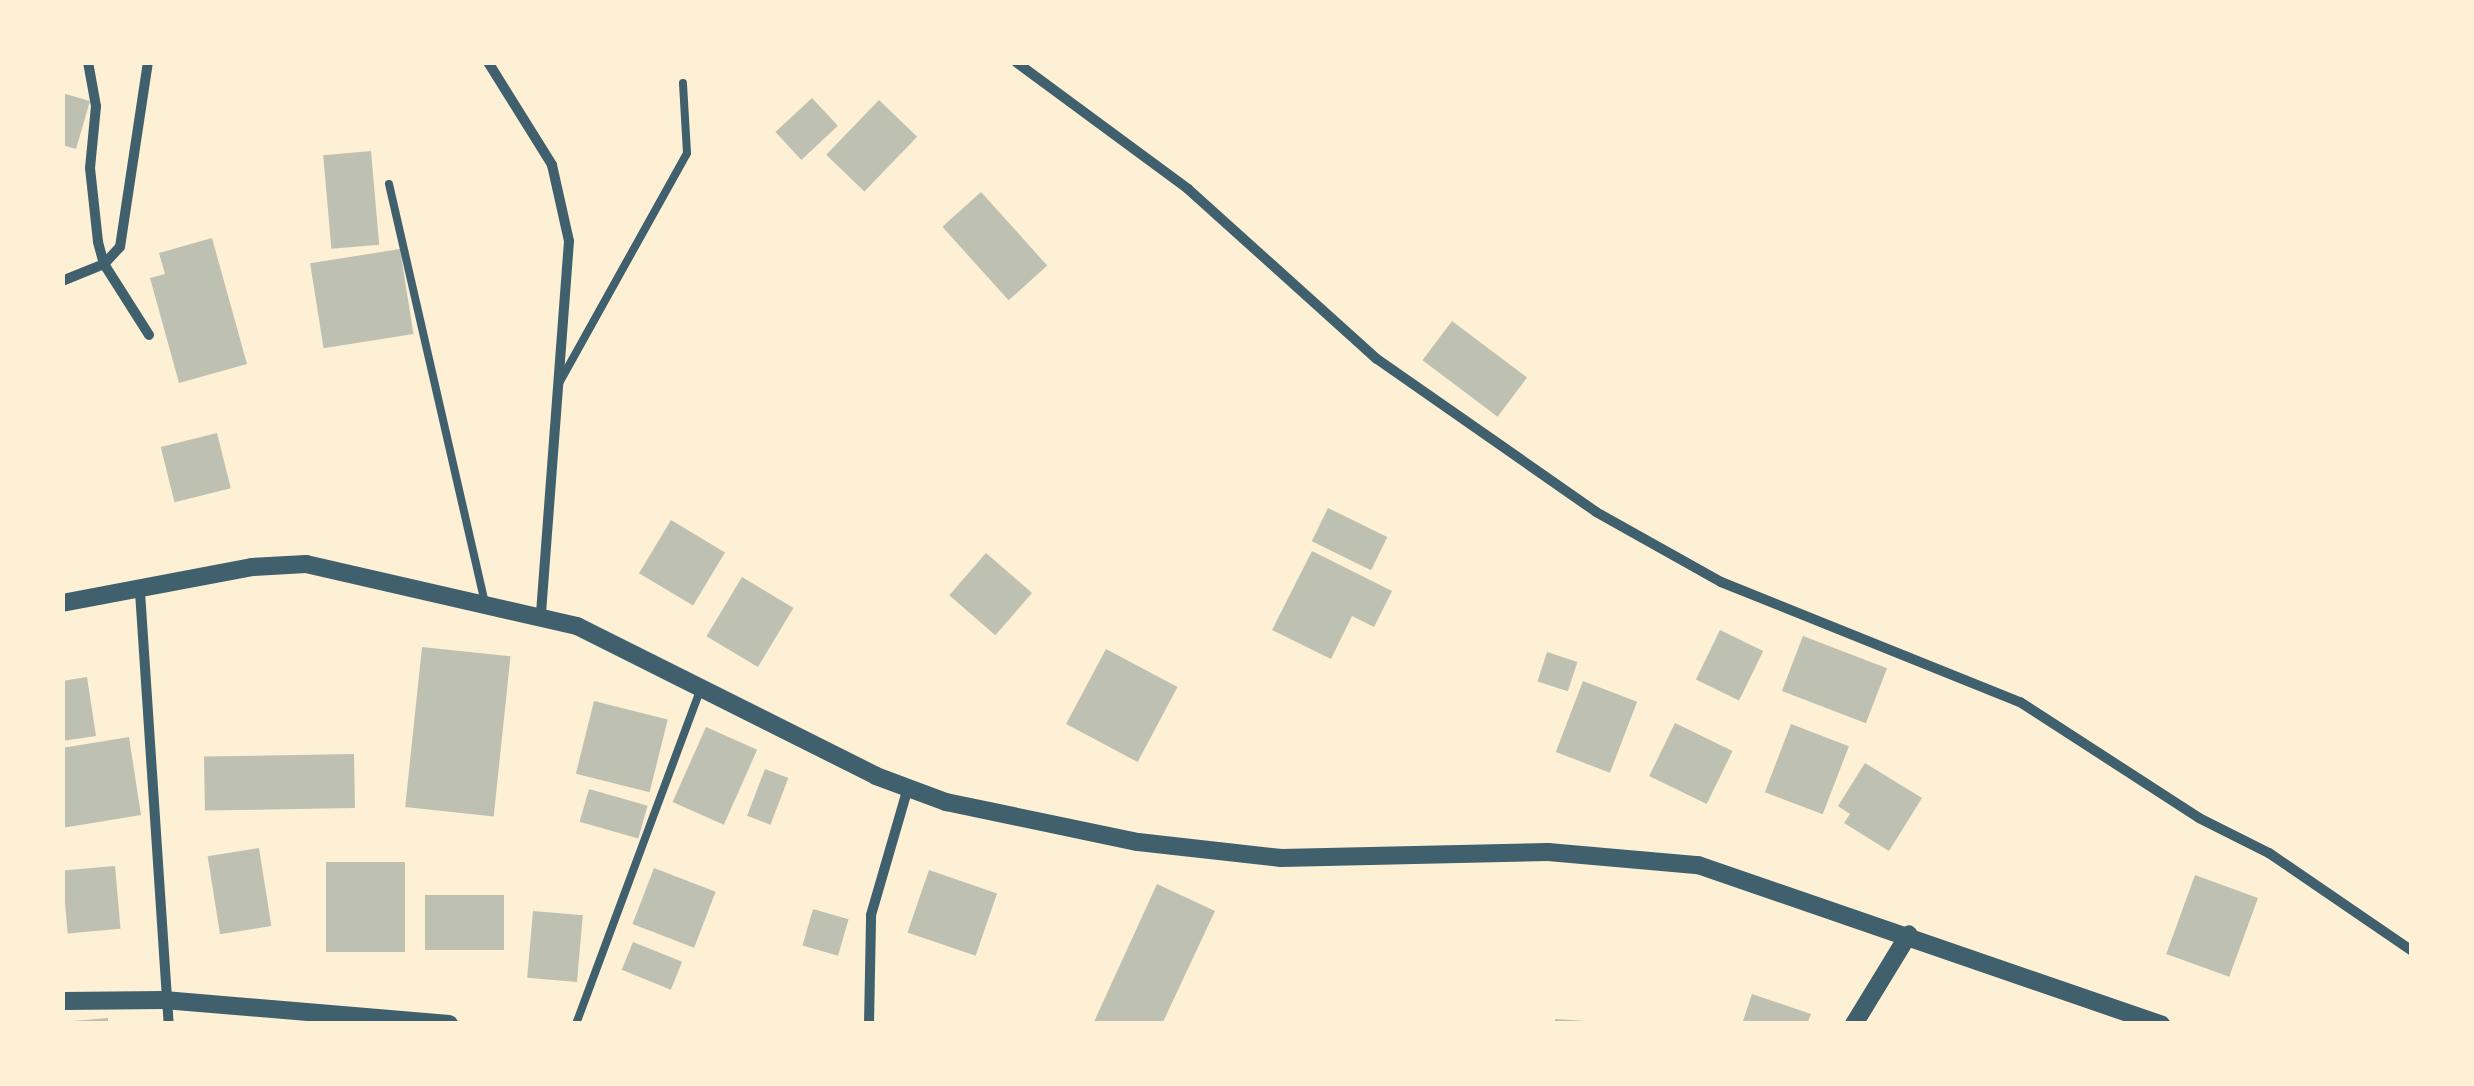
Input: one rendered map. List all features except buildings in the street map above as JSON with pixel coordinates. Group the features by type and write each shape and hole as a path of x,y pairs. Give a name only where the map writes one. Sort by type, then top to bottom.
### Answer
{"street":[{"path":"88,62 96,106 90,168 104,264 149,335"},
{"path":"62,282 104,264 120,247 128,220 148,62"},
{"path":"488,62 539,138 566,214 541,616"},
{"path":"1016,62 1188,188 1377,359 1596,512 1720,582 2020,702 2198,818 2269,852 2412,952"},
{"path":"62,604 252,568 306,564 541,616 702,685 908,788 1036,821 1216,852 1353,860 1548,852 1698,865 1910,934 2161,1024"},
{"path":"140,592 164,1000 169,1024"},
{"path":"868,1024 870,915 908,788"},
{"path":"1854,1024 1910,934"},
{"path":"62,1001 164,1000 449,1024"}],"lane":[{"path":"558,386 687,154 683,83"},
{"path":"389,184 484,603"},
{"path":"576,1024 702,685"}]}
